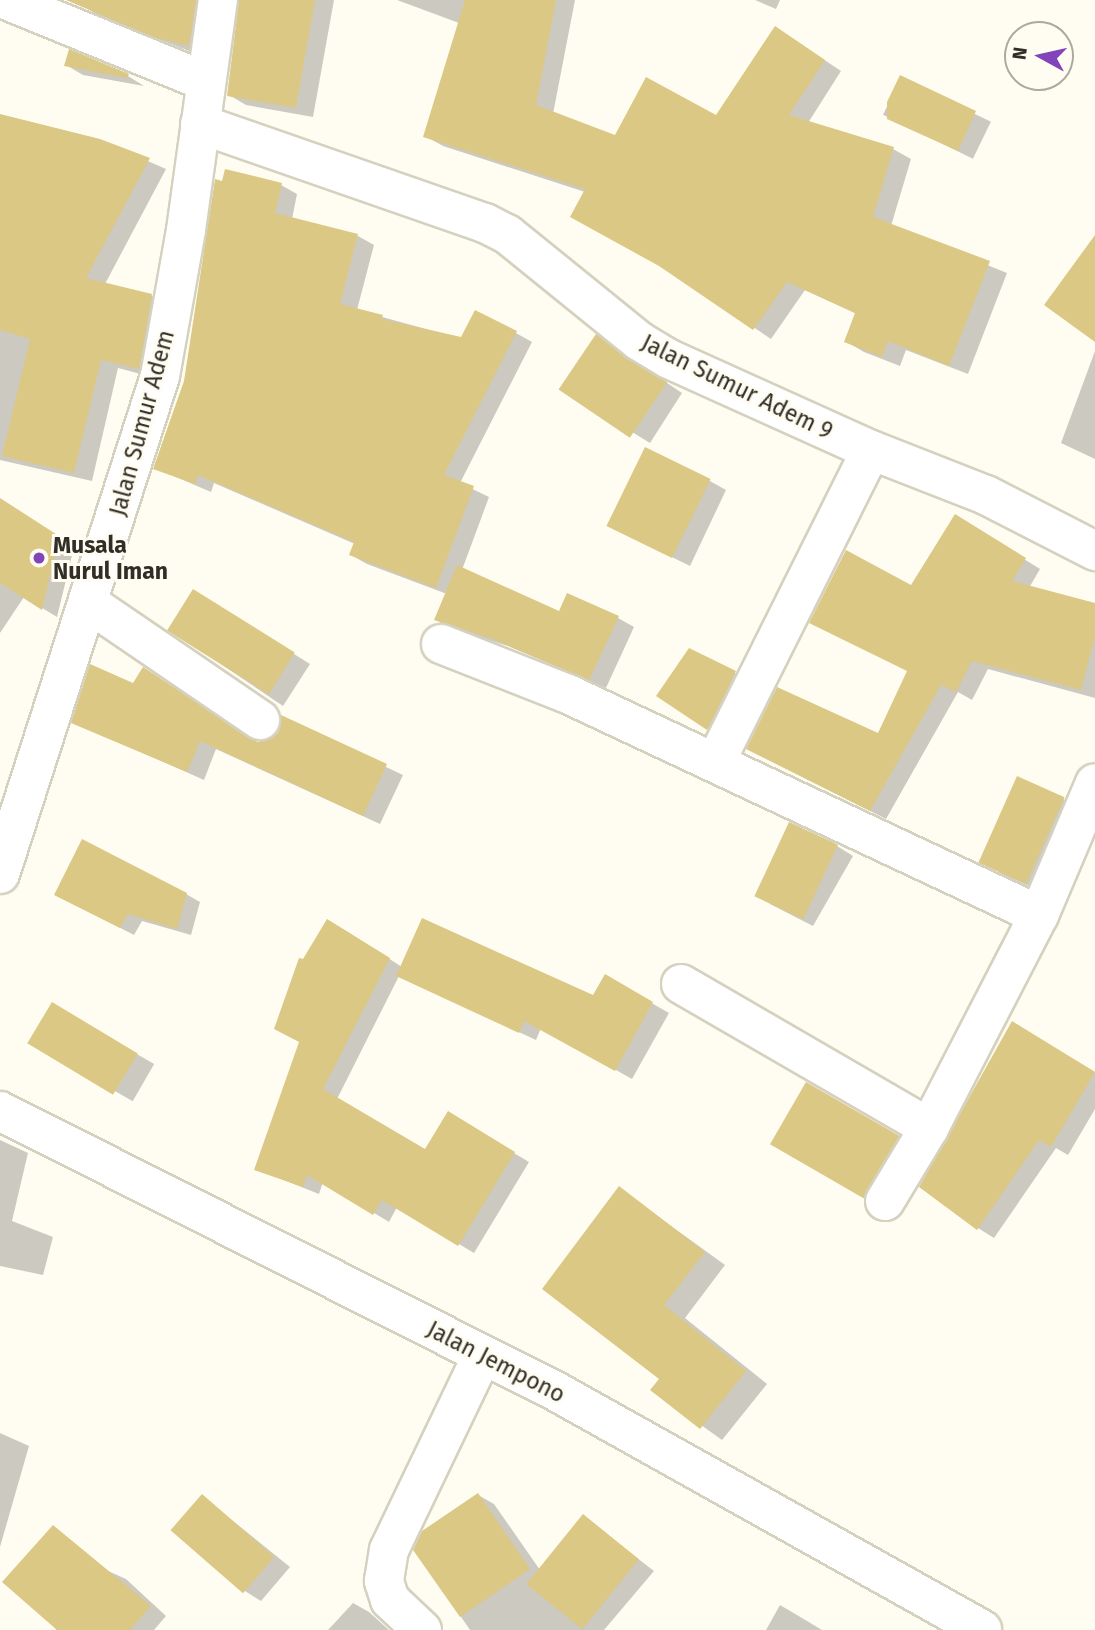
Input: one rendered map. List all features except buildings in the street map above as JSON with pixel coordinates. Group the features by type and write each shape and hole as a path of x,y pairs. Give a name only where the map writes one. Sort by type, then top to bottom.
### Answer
{"street":[{"path":"6,0 204,81"},
{"name":"Jalan Sumur Adem","path":"0,874 90,604 160,376 218,0"},
{"name":"Jalan Sumur Adem 9","path":"200,124 508,234 639,341 871,450 986,495 1095,551"},
{"path":"716,761 871,450"},
{"path":"90,604 260,720"},
{"path":"441,644 568,694 716,761 1039,915"},
{"path":"885,1201 929,1128 1039,915 1095,783"},
{"path":"681,984 929,1128"},
{"name":"Jalan Jempono","path":"0,1111 557,1392 982,1630"},
{"path":"422,1630 390,1600 384,1581 389,1550 482,1356"}],"place":[{"name":"Musala Nurul Iman","path":"39,558"}]}
